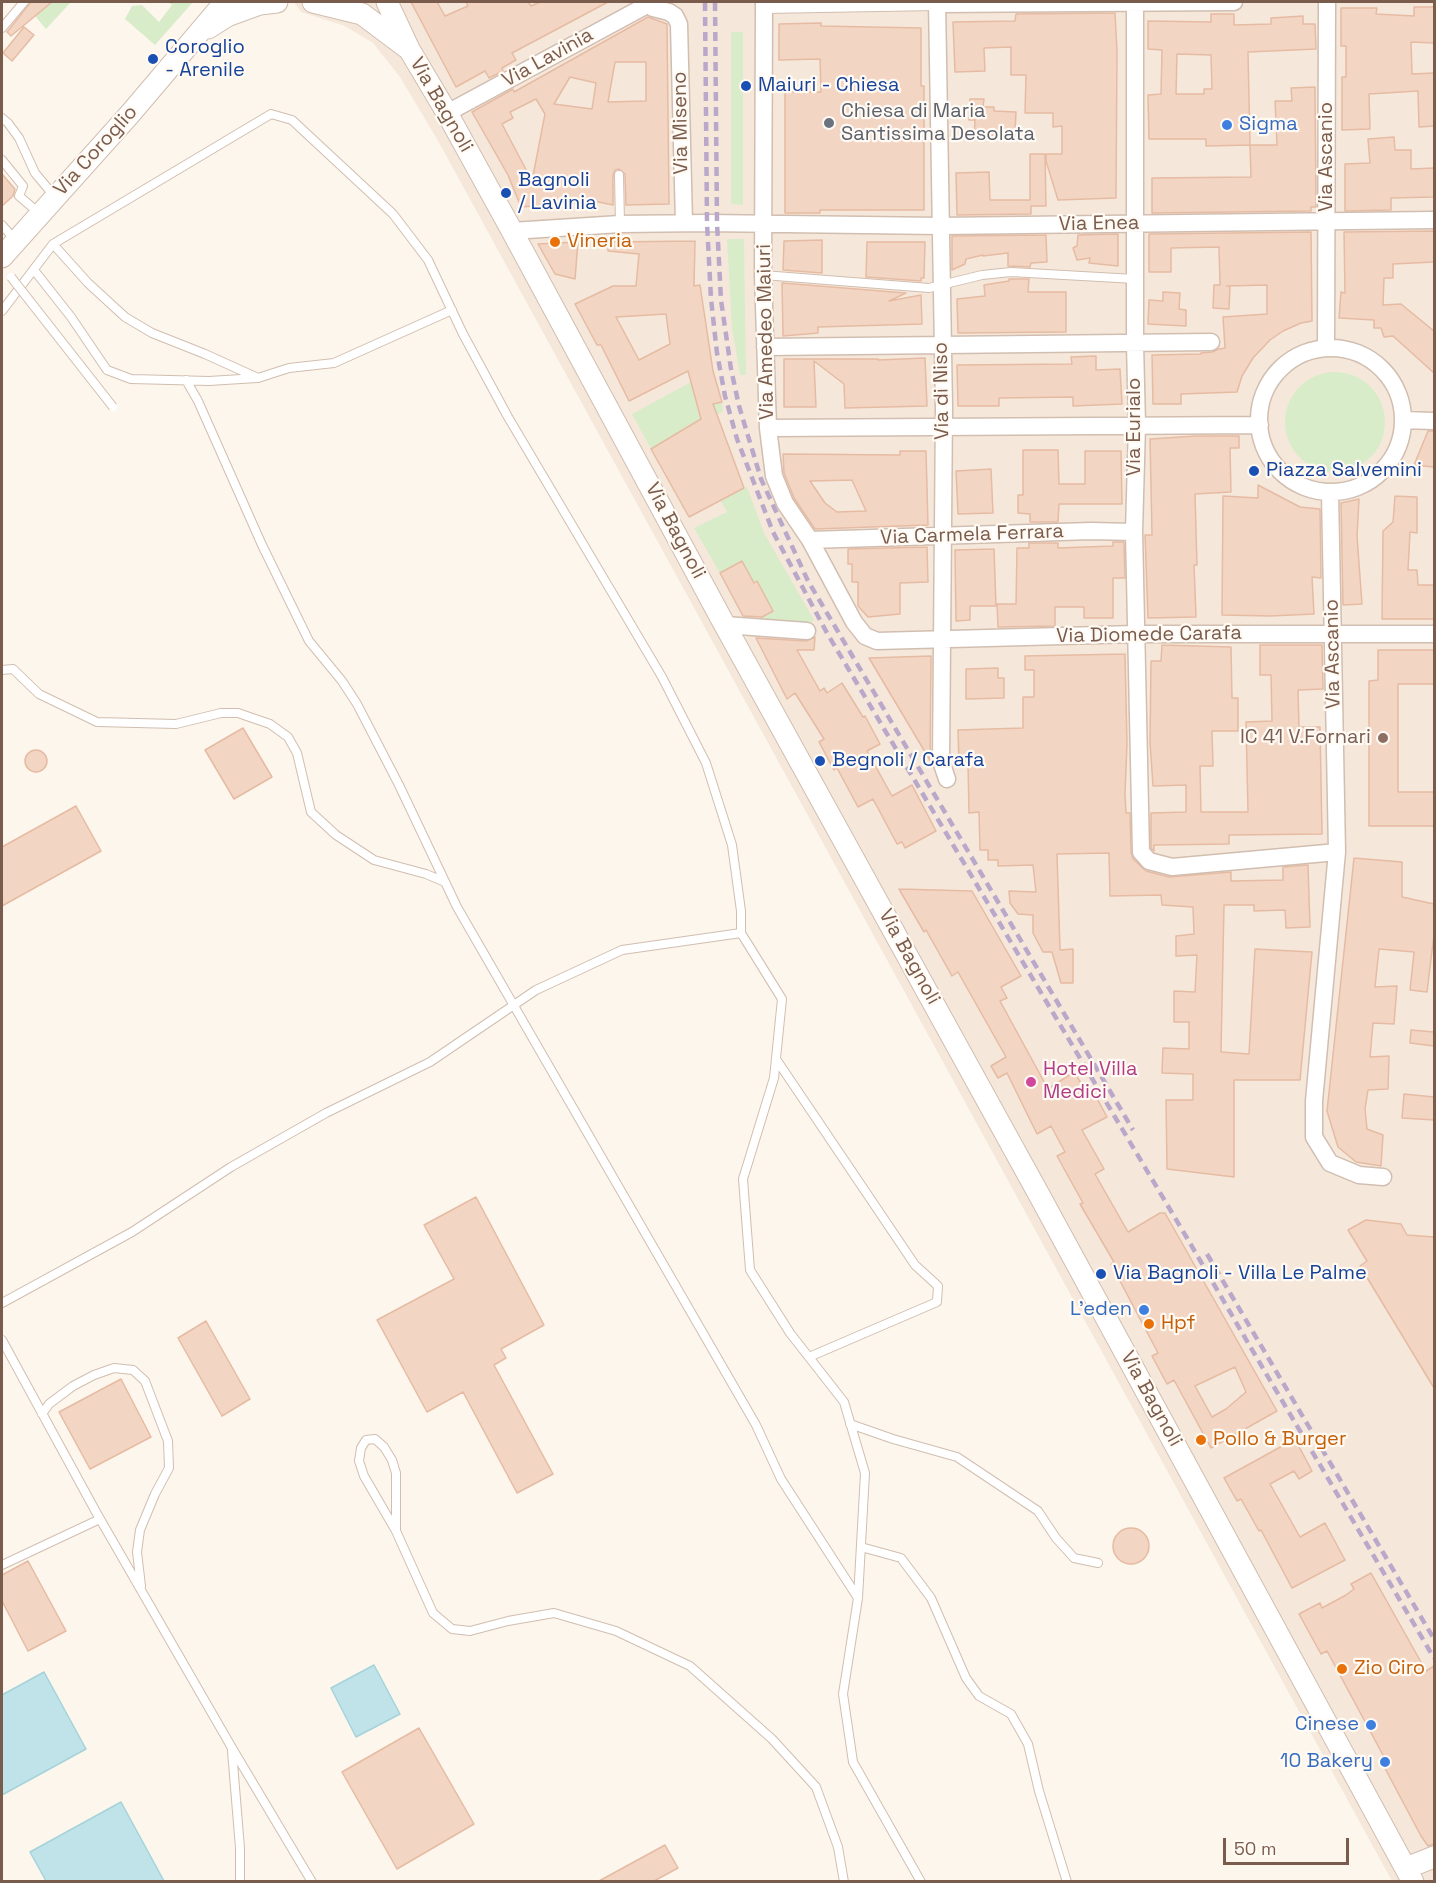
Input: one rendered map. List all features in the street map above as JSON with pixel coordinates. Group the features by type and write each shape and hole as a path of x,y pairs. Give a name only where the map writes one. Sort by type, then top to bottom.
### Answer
{"street":[{"path":"189,43 225,2"},
{"path":"189,43 226,16 260,4 278,2"},
{"path":"313,2 362,14 409,49"},
{"name":"Via Bagnoli","path":"387,2 409,49 513,231 725,625 1038,1191 1410,1875"},
{"name":"Via Eurialo","path":"1135,2 1137,425 1134,532 1141,852 1149,861 1172,867 1337,852"},
{"path":"764,4 1234,2"},
{"name":"Via Ascanio","path":"1326,348 1327,2"},
{"name":"Via Miseno","path":"649,3 653,8 675,16 679,24 684,223"},
{"name":"Via Lavinia","path":"447,113 649,3"},
{"name":"Via di Niso","path":"937,3 943,428 941,761 947,779"},
{"name":"Via Amedeo Maiuri","path":"764,4 765,346 768,428 774,476 785,503 810,540 854,622 865,636"},
{"name":"Via Coroglio","path":"9,249 130,114 189,43"},
{"name":"Via Enea","path":"684,223 940,226 1434,220"},
{"path":"513,231 620,224 684,223"},
{"path":"765,346 1211,342"},
{"path":"1326,348 1346,349 1364,356 1381,367 1393,382 1401,400 1403,420 1401,439 1394,457 1382,472 1366,483 1348,490 1330,492 1311,489 1295,482 1280,471 1269,456 1262,439 1260,425 1263,399 1272,380 1286,363 1305,353 1326,348"},
{"path":"1403,420 1434,421"},
{"path":"768,428 1260,425"},
{"name":"Via Ascanio","path":"1330,492 1337,852 1314,1101 1314,1137 1330,1163 1359,1175 1383,1177"},
{"name":"Via Carmela Ferrara","path":"810,540 1091,531 1134,532"},
{"path":"725,625 807,631"},
{"name":"Via Diomede Carafa","path":"865,636 877,641 1136,634 1434,634"},
{"path":"1410,1875 1434,1857"}],"lane":[{"path":"2,28 24,2"},
{"path":"2,311 53,244 271,114 292,120 393,214 428,260 514,426 662,677 706,763 732,845 741,911 741,933 782,999 774,1078 743,1179 750,1270 790,1333 844,1402 865,1473 858,1598 843,1694 853,1762 921,1881"},
{"path":"2,118 14,131 35,173 55,197"},
{"path":"2,160 23,186 19,196 40,214"},
{"path":"620,174 620,224"},
{"path":"2,225 9,249"},
{"path":"53,244 88,283 125,316 152,333 258,378"},
{"path":"34,270 107,370 131,379 258,378 290,368 334,363 452,309"},
{"path":"764,274 929,288 982,274 1011,272 1135,279"},
{"path":"11,277 113,407"},
{"path":"186,380 198,401 262,545 309,641 342,681 357,704 399,784 457,907 756,1425 781,1479 858,1598"},
{"path":"2,670 13,669 39,694 98,722 176,724 202,716 238,712 270,724 288,737 297,753 311,812 336,836 374,860 426,874 445,882"},
{"path":"2,1302 132,1232 231,1167 326,1113 430,1062 536,990 622,950 741,933"},
{"path":"776,1058 915,1265 938,1286 937,1302 809,1357"},
{"path":"2,1340 141,1591 312,1881"},
{"path":"42,1414 49,1404 73,1386 114,1368 133,1370 145,1381 168,1441 169,1468 140,1530 137,1552 141,1591"},
{"path":"850,1424 957,1457 1038,1511 1056,1538 1074,1558 1098,1563"},
{"path":"396,1531 396,1482 392,1460 384,1447 375,1439 366,1440 361,1448 359,1461 396,1531 433,1613 452,1629 470,1631 508,1621 554,1613 616,1631 690,1666 772,1739 816,1787 838,1847 844,1881"},
{"path":"2,1565 100,1519"},
{"path":"861,1547 901,1558 931,1598 966,1678 979,1696 1011,1714 1028,1744 1039,1791 1067,1881"},
{"path":"232,1748 240,1848 240,1881"}],"shaded area":[{"path":"294,2 1434,2 1434,1881 1392,1881 437,139 400,77 373,43 345,26 301,12"}],"green space":[{"path":"51,2 71,2 46,29 35,16"},
{"path":"168,2 193,2 155,45 125,19 132,6 142,5 159,22 172,5"},
{"path":"731,32 743,32 743,205 731,204"},
{"path":"727,239 744,239 746,375 740,375 732,328"},
{"path":"1335,372 1363,380 1377,394 1385,422 1377,450 1363,464 1335,472 1307,464 1293,450 1285,422 1293,394 1307,380"},
{"path":"691,382 698,408 722,402 723,412 705,418 651,449 632,414"},
{"path":"747,487 764,533 814,620 809,623 760,618 773,611 757,581 754,583 720,573 694,528 727,512 721,501"}],"water":[{"path":"374,1665 400,1714 356,1737 331,1688"},
{"path":"44,1672 86,1749 2,1795 2,1695"},
{"path":"121,1802 164,1881 46,1881 30,1852"}],"building":[{"path":"31,2 52,2 11,36 7,32"},
{"path":"411,2 437,2 445,16 468,6 466,2 528,2 531,6 540,2 608,2 512,53 516,60 502,68 503,71 489,78 485,71 456,87"},
{"path":"1414,7 1434,7 1434,43 1411,42 1412,74 1434,73 1434,126 1419,127 1418,91 1369,94 1370,129 1342,130 1342,77 1346,77 1346,46 1341,46 1341,8 1377,8 1376,14 1414,16"},
{"path":"1115,13 1116,198 1058,200 1046,154 1062,154 1062,126 1053,127 1053,113 1025,113 1026,75 1011,75 1011,47 984,48 985,71 955,72 953,22 1015,21 1016,14"},
{"path":"1211,14 1234,14 1234,25 1271,24 1271,18 1303,16 1303,24 1315,24 1316,49 1248,52 1250,145 1206,146 1206,139 1149,139 1148,95 1161,94 1162,50 1148,49 1148,21 1211,22","holes":["1177,54 1211,55 1212,89 1204,89 1204,94 1176,94"]},
{"path":"648,17 667,24 669,204 626,205 625,174 619,169 615,170 613,175 613,205 594,201 521,207 508,175 472,112 513,89 514,92","holes":["615,62 646,62 646,101 608,102","570,77 596,83 592,109 554,104","536,99 545,114 532,181 502,124 513,118 510,112"]},
{"path":"821,23 821,26 921,28 921,86 924,86 924,210 820,210 820,213 785,213 785,92 821,92 820,59 779,60 779,24"},
{"path":"24,27 34,35 12,61 3,53"},
{"path":"1315,87 1316,207 1311,207 1311,211 1152,213 1152,178 1251,177 1250,145 1277,145 1275,101 1292,101 1291,88"},
{"path":"970,99 984,99 983,107 994,107 994,111 1016,112 1015,132 974,136 975,120 969,120"},
{"path":"1394,137 1395,150 1411,150 1411,169 1434,168 1434,197 1391,198 1391,210 1345,211 1345,164 1370,163 1368,139"},
{"path":"1030,154 1045,154 1046,206 1031,206 1031,214 957,215 956,173 989,172 990,200 1030,200"},
{"path":"2,174 15,189 13,196 2,206"},
{"path":"1434,231 1434,262 1393,264 1393,278 1384,278 1383,305 1401,304 1434,331 1434,373 1393,336 1384,337 1381,328 1374,328 1374,320 1339,318 1341,292 1345,293 1344,232"},
{"path":"1311,232 1312,321 1283,331 1270,340 1253,358 1242,376 1237,392 1181,394 1181,404 1153,404 1152,355 1201,354 1225,348 1223,317 1267,314 1267,285 1227,286 1230,286 1229,309 1213,308 1214,285 1220,285 1219,247 1171,248 1171,272 1149,272 1149,234"},
{"path":"1118,234 1118,266 1089,263 1090,258 1077,260 1073,248 1077,246 1078,235"},
{"path":"1046,235 1047,262 1031,263 1030,267 1008,266 1008,253 983,255 966,259 965,264 952,270 952,236"},
{"path":"822,240 822,273 783,270 784,241"},
{"path":"695,241 694,286 700,285 713,371 722,402 713,404 744,488 689,517 651,449 701,419 688,371 629,401 601,345 597,345 575,304 613,286 636,286 639,254 608,251 608,242","holes":["666,314 670,344 639,360 616,317"]},
{"path":"578,242 575,279 555,274 538,244"},
{"path":"867,242 925,242 924,278 921,278 921,281 866,277"},
{"path":"1009,279 1029,279 1028,292 1066,292 1066,332 958,333 957,299 985,296 984,285 1009,281"},
{"path":"782,283 906,293 889,301 921,295 922,324 818,327 818,333 783,336"},
{"path":"1163,292 1180,293 1179,309 1186,310 1186,326 1148,324 1149,300 1163,301"},
{"path":"1096,356 1096,370 1120,369 1122,404 1073,406 1073,397 999,398 999,406 958,406 957,365 1072,364 1071,357"},
{"path":"925,358 927,406 845,408 844,384 814,361 816,407 784,407 784,359"},
{"path":"1428,431 1434,431 1434,467 1414,465"},
{"path":"1239,436 1239,448 1230,448 1231,492 1195,494 1196,617 1148,618 1145,535 1152,535 1150,439"},
{"path":"1023,450 1058,450 1059,484 1085,484 1085,451 1121,451 1122,504 1059,504 1058,522 1030,522 1030,514 1018,513 1018,495 1023,495"},
{"path":"900,451 926,451 928,525 815,529 794,498 784,473 783,454 900,455","holes":["852,480 866,511 837,512 825,503 810,481"]},
{"path":"991,469 993,513 958,514 956,471"},
{"path":"1258,485 1300,507 1320,509 1321,578 1312,577 1314,614 1222,615 1223,496 1258,498"},
{"path":"1395,496 1417,497 1417,533 1410,532 1408,570 1417,570 1418,585 1434,585 1434,619 1382,619 1383,531 1393,522"},
{"path":"1359,499 1357,536 1362,604 1343,605 1341,503"},
{"path":"1113,542 1124,542 1125,578 1113,578 1113,618 1084,618 1084,607 1055,607 1055,626 998,627 997,604 1016,604 1017,548 1029,548 1029,543 1058,543 1058,548 1113,546"},
{"path":"927,547 928,582 900,583 900,614 868,617 858,606 858,582 852,582 852,564 848,564 848,549"},
{"path":"994,549 996,606 970,606 970,620 956,621 955,550"},
{"path":"742,561 754,583 757,581 773,611 762,617 743,616 720,573"},
{"path":"815,637 814,650 797,650 820,691 824,688 827,693 842,683 863,717 865,716 880,744 867,751 892,796 912,785 936,831 905,848 902,842 897,844 873,799 858,807 837,768 834,770 819,742 824,739 795,693 787,699 756,638 806,641"},
{"path":"1162,645 1231,647 1232,698 1238,698 1238,731 1212,731 1213,766 1200,766 1201,812 1248,812 1246,722 1272,721 1271,675 1260,675 1260,645 1322,645 1323,689 1298,690 1299,727 1320,727 1322,834 1229,835 1229,844 1154,845 1154,851 1151,848 1151,813 1186,812 1186,785 1153,786 1150,742 1151,661 1161,661"},
{"name":"IC 41 V.Fornari","path":"1378,650 1434,650 1434,684 1398,684 1398,792 1434,792 1434,826 1369,826 1369,681 1378,680"},
{"path":"1125,654 1127,744 1125,794 1126,813 1130,813 1133,859 1146,871 1169,877 1231,872 1231,881 1283,880 1283,867 1308,865 1310,927 1286,928 1285,910 1254,911 1254,905 1224,905 1221,1052 1249,1054 1255,949 1312,952 1300,1080 1234,1080 1234,1177 1167,1169 1166,1100 1193,1100 1193,1074 1162,1073 1163,1048 1189,1049 1189,1022 1174,1022 1174,991 1195,992 1197,955 1176,956 1176,936 1194,934 1193,907 1162,905 1161,895 1110,896 1109,853 1057,854 1060,950 1073,949 1073,983 1061,983 1052,952 1043,952 1033,933 1033,915 1018,914 1010,903 1009,891 1036,892 1033,865 998,866 998,860 988,860 988,850 980,850 979,812 969,813 968,764 959,764 958,730 1023,728 1023,697 1034,697 1034,670 1025,670 1025,656"},
{"path":"931,656 930,760 869,658"},
{"path":"998,668 998,678 1004,678 1004,698 966,699 966,669"},
{"path":"243,728 272,777 234,799 205,750"},
{"path":"36,750 44,753 47,761 44,769 36,772 28,769 25,761 28,753"},
{"path":"76,806 101,851 2,906 2,847"},
{"path":"1354,858 1402,862 1402,897 1434,904 1434,935 1427,992 1410,990 1414,952 1379,949 1375,987 1397,986 1394,1024 1373,1023 1370,1057 1389,1056 1388,1089 1368,1090 1365,1109 1367,1129 1383,1135 1381,1166 1356,1162 1338,1147 1327,1111"},
{"path":"899,889 972,891 1021,976 1001,987 1007,998 1000,1001 1048,1089 1074,1072 1088,1094 1093,1091 1107,1117 1082,1130 1104,1169 1095,1174 1128,1232 1160,1213 1165,1213 1277,1411 1211,1448 1174,1380 1167,1384 1152,1356 1158,1353 1111,1264 1114,1262 1080,1204 1083,1203 1057,1156 1065,1152 1051,1126 1037,1134 1007,1073 998,1078 991,1066 1006,1057 958,972 952,976 926,930 924,932","holes":["1235,1367 1246,1392 1226,1409 1212,1417 1195,1386"]},
{"path":"1411,1030 1434,1032 1434,1046 1410,1043"},
{"path":"1404,1094 1434,1097 1434,1120 1402,1118"},
{"path":"476,1197 544,1325 501,1349 506,1358 494,1365 553,1474 517,1493 463,1392 427,1412 377,1320 454,1279 424,1225"},
{"path":"1366,1220 1401,1224 1407,1235 1434,1237 1434,1388 1360,1266 1367,1261 1348,1230"},
{"path":"206,1321 250,1399 222,1416 178,1338"},
{"path":"121,1379 151,1437 90,1469 59,1412"},
{"path":"1295,1439 1312,1471 1299,1479 1294,1471 1270,1484 1300,1537 1325,1523 1345,1560 1292,1588 1261,1530 1259,1531 1241,1499 1237,1501 1224,1478"},
{"path":"1131,1528 1143,1534 1149,1546 1143,1558 1131,1564 1119,1558 1113,1546 1119,1534"},
{"path":"28,1561 66,1631 28,1651 2,1601 2,1575"},
{"path":"1371,1573 1426,1671 1434,1666 1434,1844 1428,1846 1380,1759 1384,1757 1327,1651 1321,1654 1299,1614 1320,1603 1322,1608 1346,1595 1354,1589 1351,1584"},
{"path":"419,1728 474,1824 397,1869 342,1772"},
{"path":"665,1845 678,1868 654,1881 599,1881"}],"railway":[{"path":"705,2 707,223 711,299 717,353 725,396 737,439 773,532 827,633 1434,1658"},
{"path":"715,2 717,223 721,300 739,406 761,479 808,581 1133,1130"},
{"path":"1207,1254 1434,1639"}],"place":[{"name":"Coroglio - Arenile","path":"153,59"},
{"name":"Maiuri - Chiesa","path":"746,86"},
{"name":"Chiesa di Maria Santissima Desolata","path":"829,123"},
{"name":"Sigma","path":"1227,125"},
{"name":"Bagnoli / Lavinia","path":"506,193"},
{"name":"Vineria","path":"555,242"},
{"name":"Piazza Salvemini","path":"1254,471"},
{"name":"IC 41 V.Fornari","path":"1383,738"},
{"name":"Begnoli / Carafa","path":"820,761"},
{"name":"Hotel Villa Medici","path":"1031,1082"},
{"name":"Via Bagnoli - Villa Le Palme","path":"1101,1274"},
{"name":"L'eden","path":"1144,1310"},
{"name":"Hpf","path":"1149,1324"},
{"name":"Pollo & Burger","path":"1201,1440"},
{"name":"Zio Ciro","path":"1342,1669"},
{"name":"Cinese","path":"1371,1725"},
{"name":"10 Bakery","path":"1385,1762"}]}
